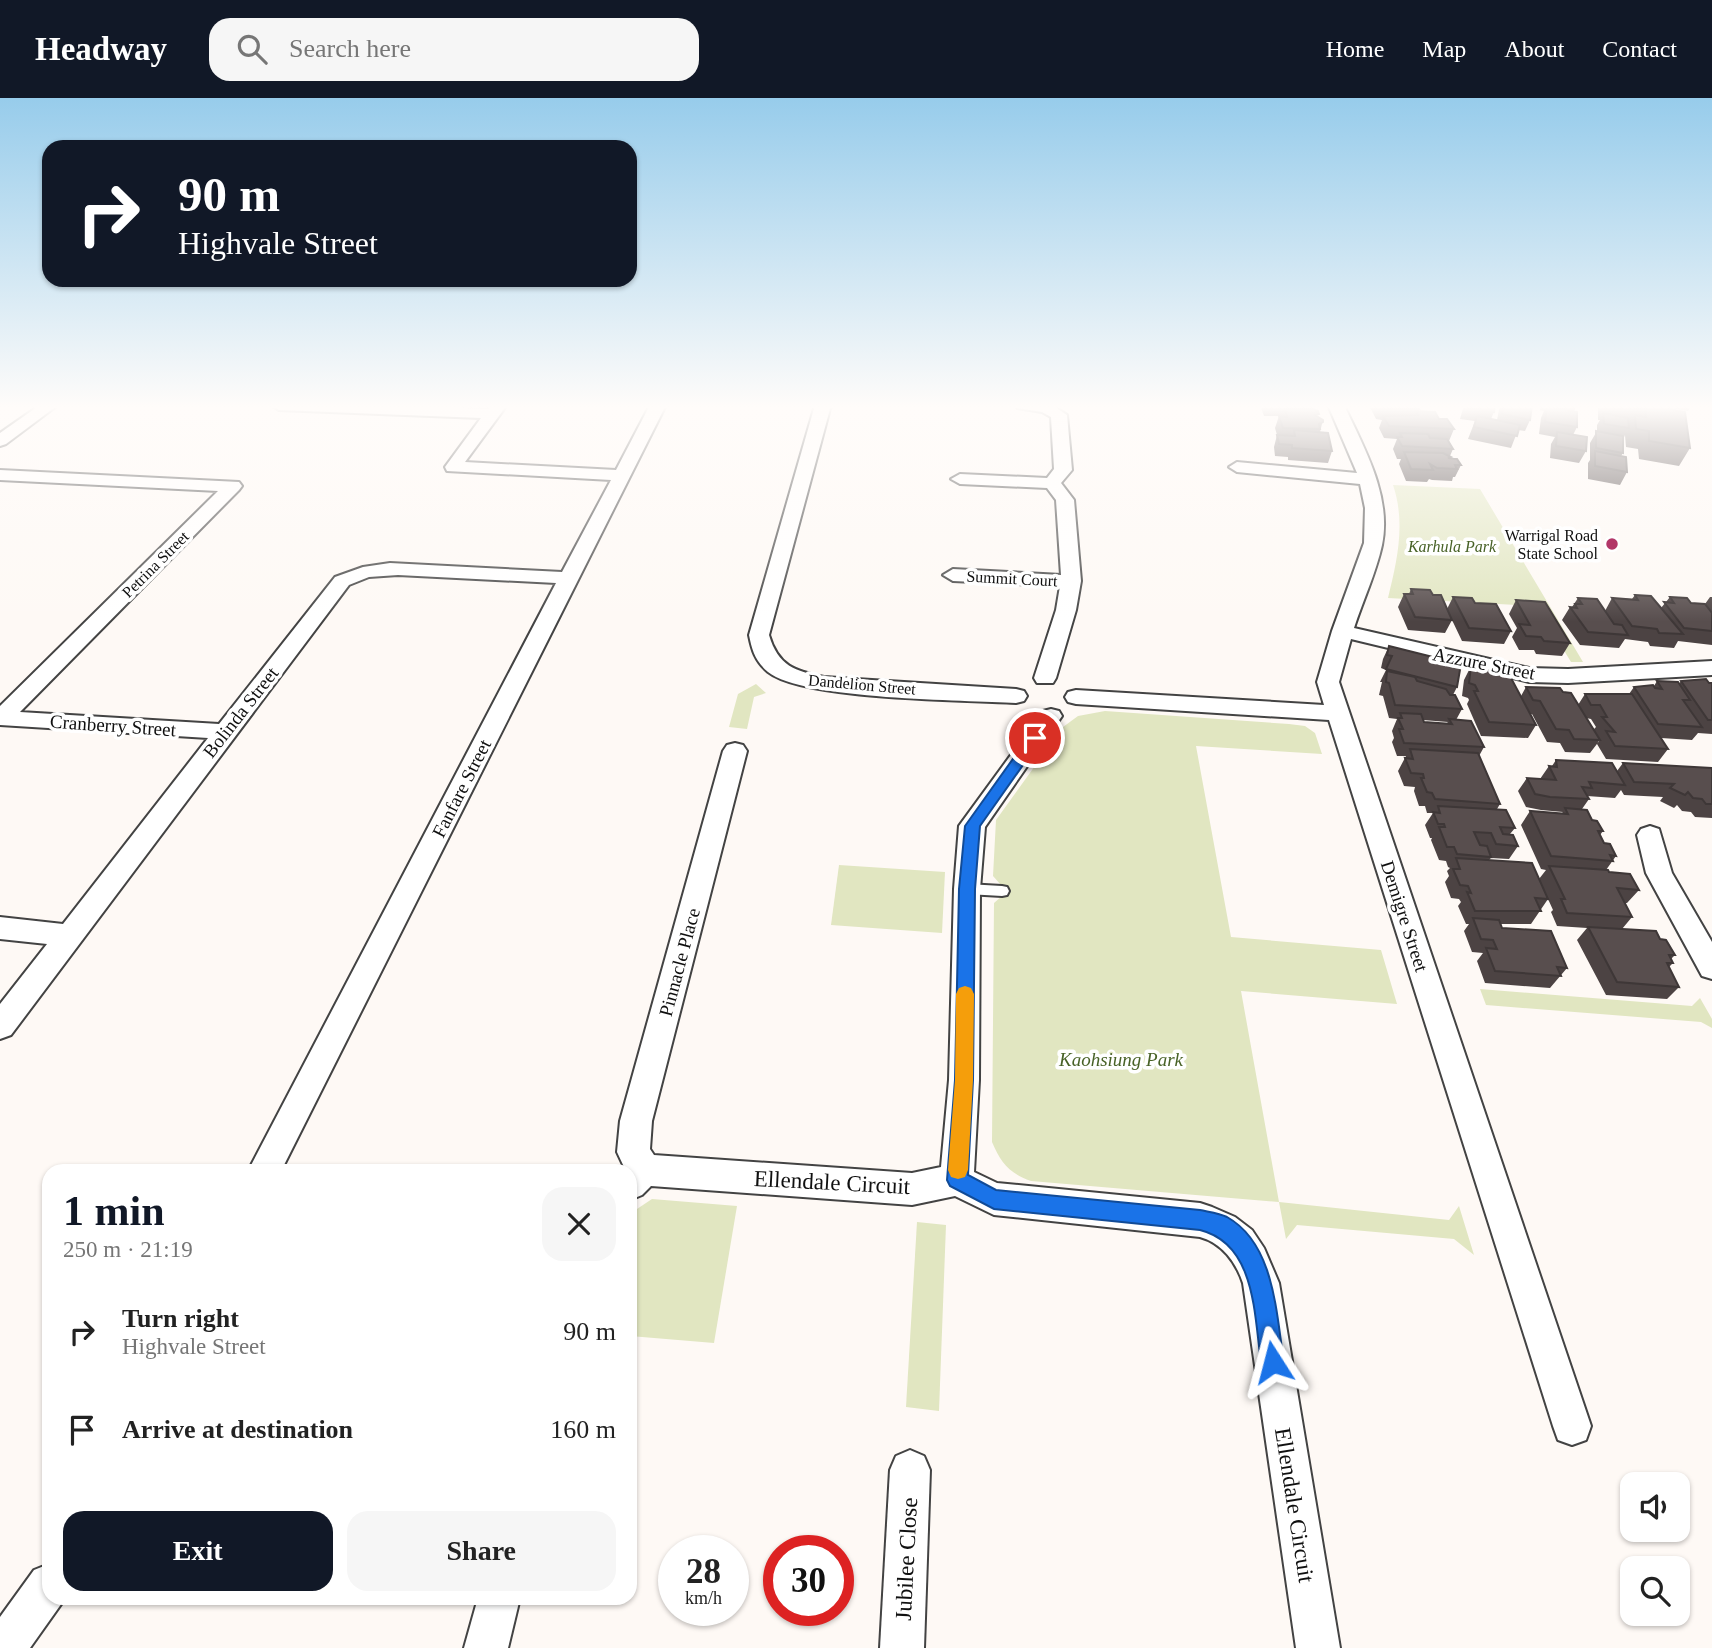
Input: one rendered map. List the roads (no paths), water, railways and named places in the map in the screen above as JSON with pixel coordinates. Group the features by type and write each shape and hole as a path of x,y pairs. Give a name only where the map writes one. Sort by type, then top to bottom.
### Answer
{"street":[{"name":"Petrina Street","path":"1,718 233,486 49,477"},
{"name":"Fanfare Street","path":"268,1164 622,477"},
{"name":"Dandelion Street","path":"803,477 759,635 764,655 783,672 824,684 1016,695"},
{"path":"1052,483 1057,477"},
{"path":"1348,477 1366,479"},
{"name":"Demigre Street","path":"1366,479 1372,499 1373,543 1342,631 1328,682 1572,1426"},
{"path":"960,480 1052,483"},
{"path":"1045,678 1066,610 1071,581 1065,500 1052,483"},
{"name":"Bolinda Street","path":"0,1026 342,581 357,573 398,569 569,578"},
{"name":"Summit Court","path":"953,575 1071,581"},
{"name":"Azzure Street","path":"1342,631 1529,675 1568,676 1712,668"},
{"path":"1051,716 1020,705 1016,695 1024,682 1045,678 1067,685 1076,697 1337,713"},
{"path":"957,1180 964,1080 967,889 972,826 1051,716 1073,708 1076,697"},
{"name":"Cranberry Street","path":"1,718 225,732"},
{"name":"Pinnacle Place","path":"635,1164 633,1152 636,1121 735,751"},
{"path":"1650,835 1659,873 1712,968"},
{"path":"0,928 69,935"},
{"name":"Ellendale Circuit","path":"638,1177 912,1189 957,1180 994,1199 1200,1220 1221,1225 1242,1244 1261,1283 1318,1648"},
{"name":"Jubilee Close","path":"902,1648 910,1469"},
{"path":"0,1646 18,1630 42,1595"},
{"path":"486,1648 497,1605"}],"lane":[{"path":"967,889 1002,891"}],"place":[{"name":"Warrigal Road State School","path":"1612,544"}],"park label":[{"name":"Karhula Park","path":"1452,546"},
{"name":"Kaohsiung Park","path":"1121,1059"}]}
